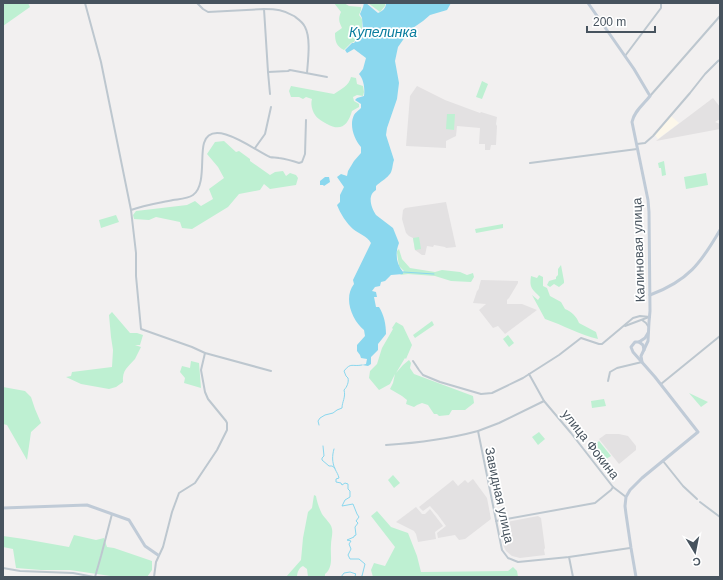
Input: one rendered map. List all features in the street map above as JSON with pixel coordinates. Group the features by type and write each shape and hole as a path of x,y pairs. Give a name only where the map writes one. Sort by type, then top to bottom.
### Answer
{"street":[{"path":"85,3 101,62 131,210 136,253 136,276 141,329 205,353 271,371"},
{"path":"197,3 208,12 271,9 282,10 296,17 304,24 307,31 309,49 307,73"},
{"path":"588,3 650,96 720,16"},
{"path":"661,3 661,8"},
{"path":"624,56 665,3"},
{"path":"264,9 270,94"},
{"path":"636,144 645,142 653,136 705,74 720,60"},
{"path":"268,72 290,70 327,76"},
{"name":"Калиновая улица","path":"642,362 641,356 648,341 650,317 649,209 632,119 650,96"},
{"path":"255,148 265,134 271,107"},
{"path":"131,210 186,198 194,194 200,183 204,143 210,134 222,133 255,148 270,157 302,162 305,154 306,120"},
{"path":"530,162 637,149"},
{"path":"650,295 668,288 692,271 707,252 720,230"},
{"path":"414,361 423,375 481,394 492,393 530,374 559,356 581,338 602,344 633,318 640,316 650,317"},
{"path":"624,327 650,317"},
{"path":"642,320 649,326"},
{"path":"636,577 630,548 625,506 626,497 637,482 698,432 661,384 632,350 632,345 635,342 639,342 645,338 649,331"},
{"path":"661,384 720,336"},
{"path":"634,353 640,354 643,350 643,344 639,342"},
{"path":"154,577 158,555 163,547 172,512 179,494 195,483 217,450 227,430 226,421 208,399 205,392 201,370 205,353"},
{"path":"608,381 610,372 617,368 642,362"},
{"name":"улица Фокина","path":"530,374 544,401 613,487 626,497"},
{"name":"Завидная улица","path":"544,401 499,423 478,431 502,550 508,558 518,562 570,557 630,548"},
{"path":"386,445 420,442 478,431"},
{"path":"663,461 683,486 697,499"},
{"path":"496,521 594,503 613,487"},
{"path":"700,502 720,517"},
{"path":"3,508 88,505 129,520 145,546 158,555"},
{"path":"3,568 20,571 73,573 95,577 112,514"},
{"path":"570,557 573,577"}],"shaded area":[{"path":"417,86 445,100 480,113 481,112 497,117 496,145 491,145 490,150 485,150 485,144 479,144 480,128 457,126 456,136 446,141 446,148 406,146 410,96"},
{"path":"713,98 720,107 720,119 715,122 720,124 720,129 656,141"},
{"path":"671,116 679,123 658,139 655,135"},
{"path":"446,202 456,247 446,248 434,245 433,247 427,246 425,255 422,255 415,250 413,238 406,233 402,219 403,210 405,208"},
{"path":"481,280 518,281 507,300 507,304 522,304 537,310 505,334 498,326 493,328 479,310 486,304 473,303"},
{"path":"606,434 628,436 636,446 636,450 619,464 599,439"},
{"path":"473,479 487,498 491,519 465,539 459,540 455,535 438,538 437,533 446,526 430,506 423,511 419,507 453,480 458,486 465,480 468,483"},
{"path":"416,507 422,514 425,514 430,509 443,526 435,532 436,539 418,542 414,531 396,522"},
{"path":"538,516 541,518 545,555 520,558 512,556 504,547 502,540 504,539 503,535 501,534 500,524"}],"green space":[{"path":"3,3 28,3 30,7 3,26"},
{"path":"334,3 344,3 349,6 361,7 359,15 362,19 362,31 354,42 344,50 339,47 336,41 335,33 342,28 339,20 341,12"},
{"path":"368,3 385,3 385,6 380,12"},
{"path":"351,77 356,78 357,84 363,86 364,92 363,96 357,95 353,97 354,101 359,104 359,107 352,111 346,123 340,127 332,126 322,121 315,115 312,110 312,99 306,97 303,99 299,97 291,97 289,91 291,86 334,94 347,85"},
{"path":"482,81 488,84 482,99 476,97"},
{"path":"447,114 455,114 454,130 446,129"},
{"path":"224,141 236,152 239,151 270,175 275,172 283,171 286,176 290,173 296,175 298,178 296,185 270,189 264,184 260,190 239,194 228,207 192,229 182,228 180,222 156,217 149,220 134,219 133,215 136,211 187,205 195,201 201,206 213,199 209,189 224,178 218,167 207,154 215,142"},
{"path":"664,161 666,175 662,176 661,168 659,168 658,163"},
{"path":"706,173 708,185 686,189 684,177"},
{"path":"116,215 119,222 101,228 99,220"},
{"path":"503,224 503,228 476,233 475,229"},
{"path":"419,237 421,249 415,250 413,238"},
{"path":"399,249 402,259 410,268 435,272 442,270 460,272 467,275 473,273 474,277 471,282 451,281 435,276 408,274 400,275 404,271 399,266 397,251"},
{"path":"561,265 564,283 559,287 554,284 550,287 547,285 549,281 556,279 558,269"},
{"path":"539,275 543,277 543,286 547,288 550,296 561,302 565,309 574,314 579,323 596,332 598,339 545,319 532,295 538,300 540,297 533,290 530,283 531,276 537,278"},
{"path":"112,312 130,333 143,335 140,345 135,345 141,347 135,359 123,374 123,382 116,387 109,389 81,384 66,377 71,376 72,372 112,367 113,350 109,315"},
{"path":"432,321 434,325 415,338 413,335"},
{"path":"396,322 403,326 412,345 406,359 405,358 396,373 409,360 411,363 410,368 414,374 473,396 474,403 465,410 452,410 449,415 439,416 434,414 428,405 422,403 414,407 406,404 407,400 390,389 395,374 390,384 379,390 369,378 370,371 377,364 382,348"},
{"path":"508,335 514,343 509,347 503,339"},
{"path":"191,361 199,363 201,388 184,383 185,378 180,372 182,366 190,368"},
{"path":"3,387 25,391 31,397 41,423 31,432 27,460 7,425 3,424"},
{"path":"689,393 708,402 701,407"},
{"path":"604,399 606,406 592,408 591,401"},
{"path":"539,432 545,439 538,445 532,437"},
{"path":"599,441 611,456 601,462 590,449"},
{"path":"393,475 400,483 394,488 388,480"},
{"path":"314,495 316,496 322,514 332,529 330,568 325,574 325,577 308,577 307,569 303,566 298,570 297,577 286,577 301,560 308,512 312,508"},
{"path":"377,511 391,527 408,533 417,556 421,572 508,571 513,567 517,571 518,577 373,577 371,570 374,563 385,566 395,547 371,516"},
{"path":"74,535 96,540 104,538 107,547 152,561 152,570 147,577 117,577 70,570 16,568 13,549 3,547 3,536 69,547"}],"water":[{"name":"Купелинка","path":"364,3 378,13 384,9 386,3 451,3 447,10 430,15 410,30 398,47 395,61 399,83 397,99 386,135 394,160 390,173 376,186 371,202 376,215 393,228 399,243 397,251 398,262 403,274 391,275 385,281 381,282 380,286 375,287 372,291 376,292 377,297 374,297 376,307 379,307 383,316 386,334 378,344 378,350 371,357 371,364 368,366 362,365 366,364 367,359 361,358 357,351 357,345 365,336 364,330 356,321 350,308 349,296 354,284 353,280 371,243 351,227 337,205 340,202 340,195 344,187 337,177 341,174 347,176 348,171 354,161 361,153 361,147 354,136 352,123 354,115 361,108 361,104 355,100 364,96 364,85 359,74 363,69 366,58 354,49 347,53 345,50 352,43 354,43 363,31 362,18 360,14"},
{"path":"325,177 329,177 330,182 324,186 320,185 320,181"}],"waterway":[{"path":"403,272 434,274"},
{"name":"Купелинка","path":"319,425 318,421 320,418 342,408 345,395 344,390 348,381 344,371 346,368 350,366 362,365"},
{"name":"Купелинка","path":"323,446 324,456 322,460 329,466 335,468"},
{"name":"Купелинка","path":"334,449 333,461 339,478 336,479 336,482 341,483 342,485 345,483 348,484 348,489 350,491 350,497 345,500 342,506 353,504 359,517 356,521 358,523 355,527 356,535 347,540 351,541 349,544 351,549 348,555 350,559 359,559 365,564 362,576 360,577"},
{"name":"Купелинка","path":"341,577 344,573 350,572 356,574 356,577"}]}
